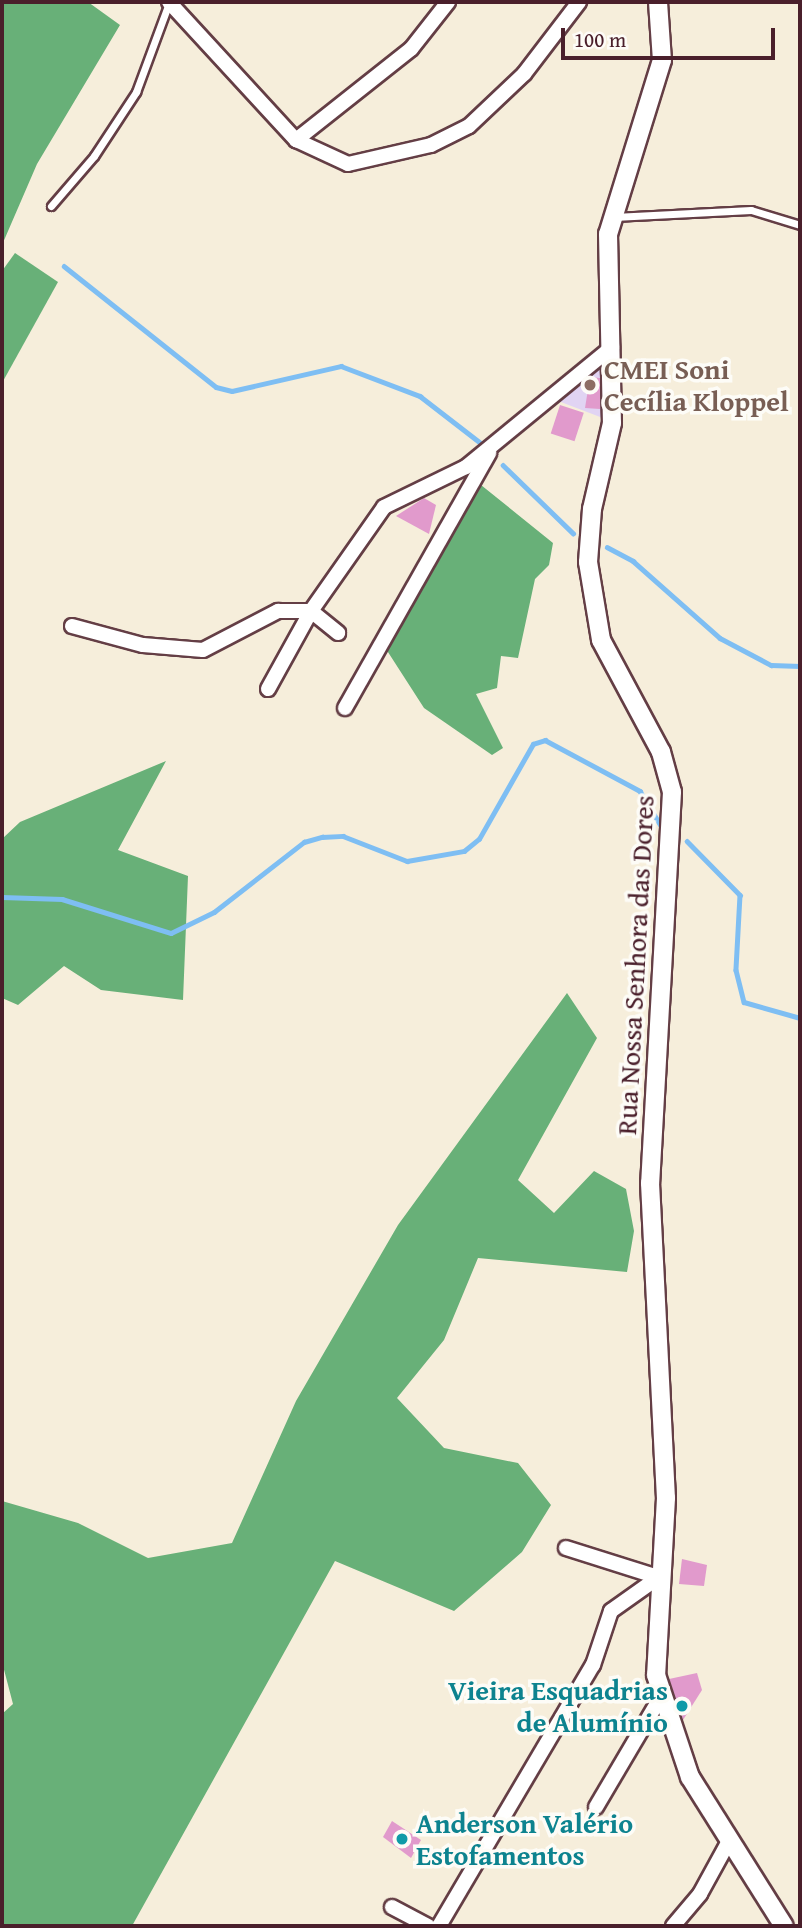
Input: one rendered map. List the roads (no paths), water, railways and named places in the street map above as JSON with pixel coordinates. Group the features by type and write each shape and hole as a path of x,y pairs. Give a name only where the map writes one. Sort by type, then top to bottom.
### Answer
{"street":[{"path":"169,2 296,140 328,160 354,164 446,138 524,74 579,2"},
{"path":"296,140 411,49 448,2"},
{"name":"Rua Nossa Senhora das Dores","path":"658,2 662,60 610,217 612,423 592,509 590,585 609,660 657,743 672,792 649,1217 665,1475 655,1646 659,1700 680,1759 784,1926"},
{"path":"268,689 311,611 384,506 467,467 612,347"},
{"path":"345,708 493,446"},
{"path":"72,626 144,645 203,650 278,611 311,611 338,633"},
{"path":"566,1548 660,1575"},
{"path":"439,1926 593,1665 611,1611 660,1575"},
{"path":"596,1807 659,1700"},
{"path":"673,1926 729,1841"},
{"path":"393,1907 428,1926"}],"lane":[{"path":"51,206 94,156 136,92 169,2"},
{"path":"610,217 751,210 800,225"}],"waterway":[{"path":"64,266 216,387 232,391 341,366 420,396 482,444"},
{"path":"503,465 573,533"},
{"path":"607,547 633,561 720,638 771,665 800,666"},
{"path":"2,897 62,899 171,933 214,912 304,842 322,837 343,836 407,861 464,851 479,839 533,744 545,740 640,791 663,829"},
{"path":"687,841 740,895 736,970 744,1002 800,1018"}],"place":[{"name":"CMEI Soni Cecília Kloppel","path":"590,385"},
{"name":"Vieira Esquadrias de Alumínio","path":"682,1706"},
{"name":"Anderson Valério Estofamentos","path":"402,1839"}]}
